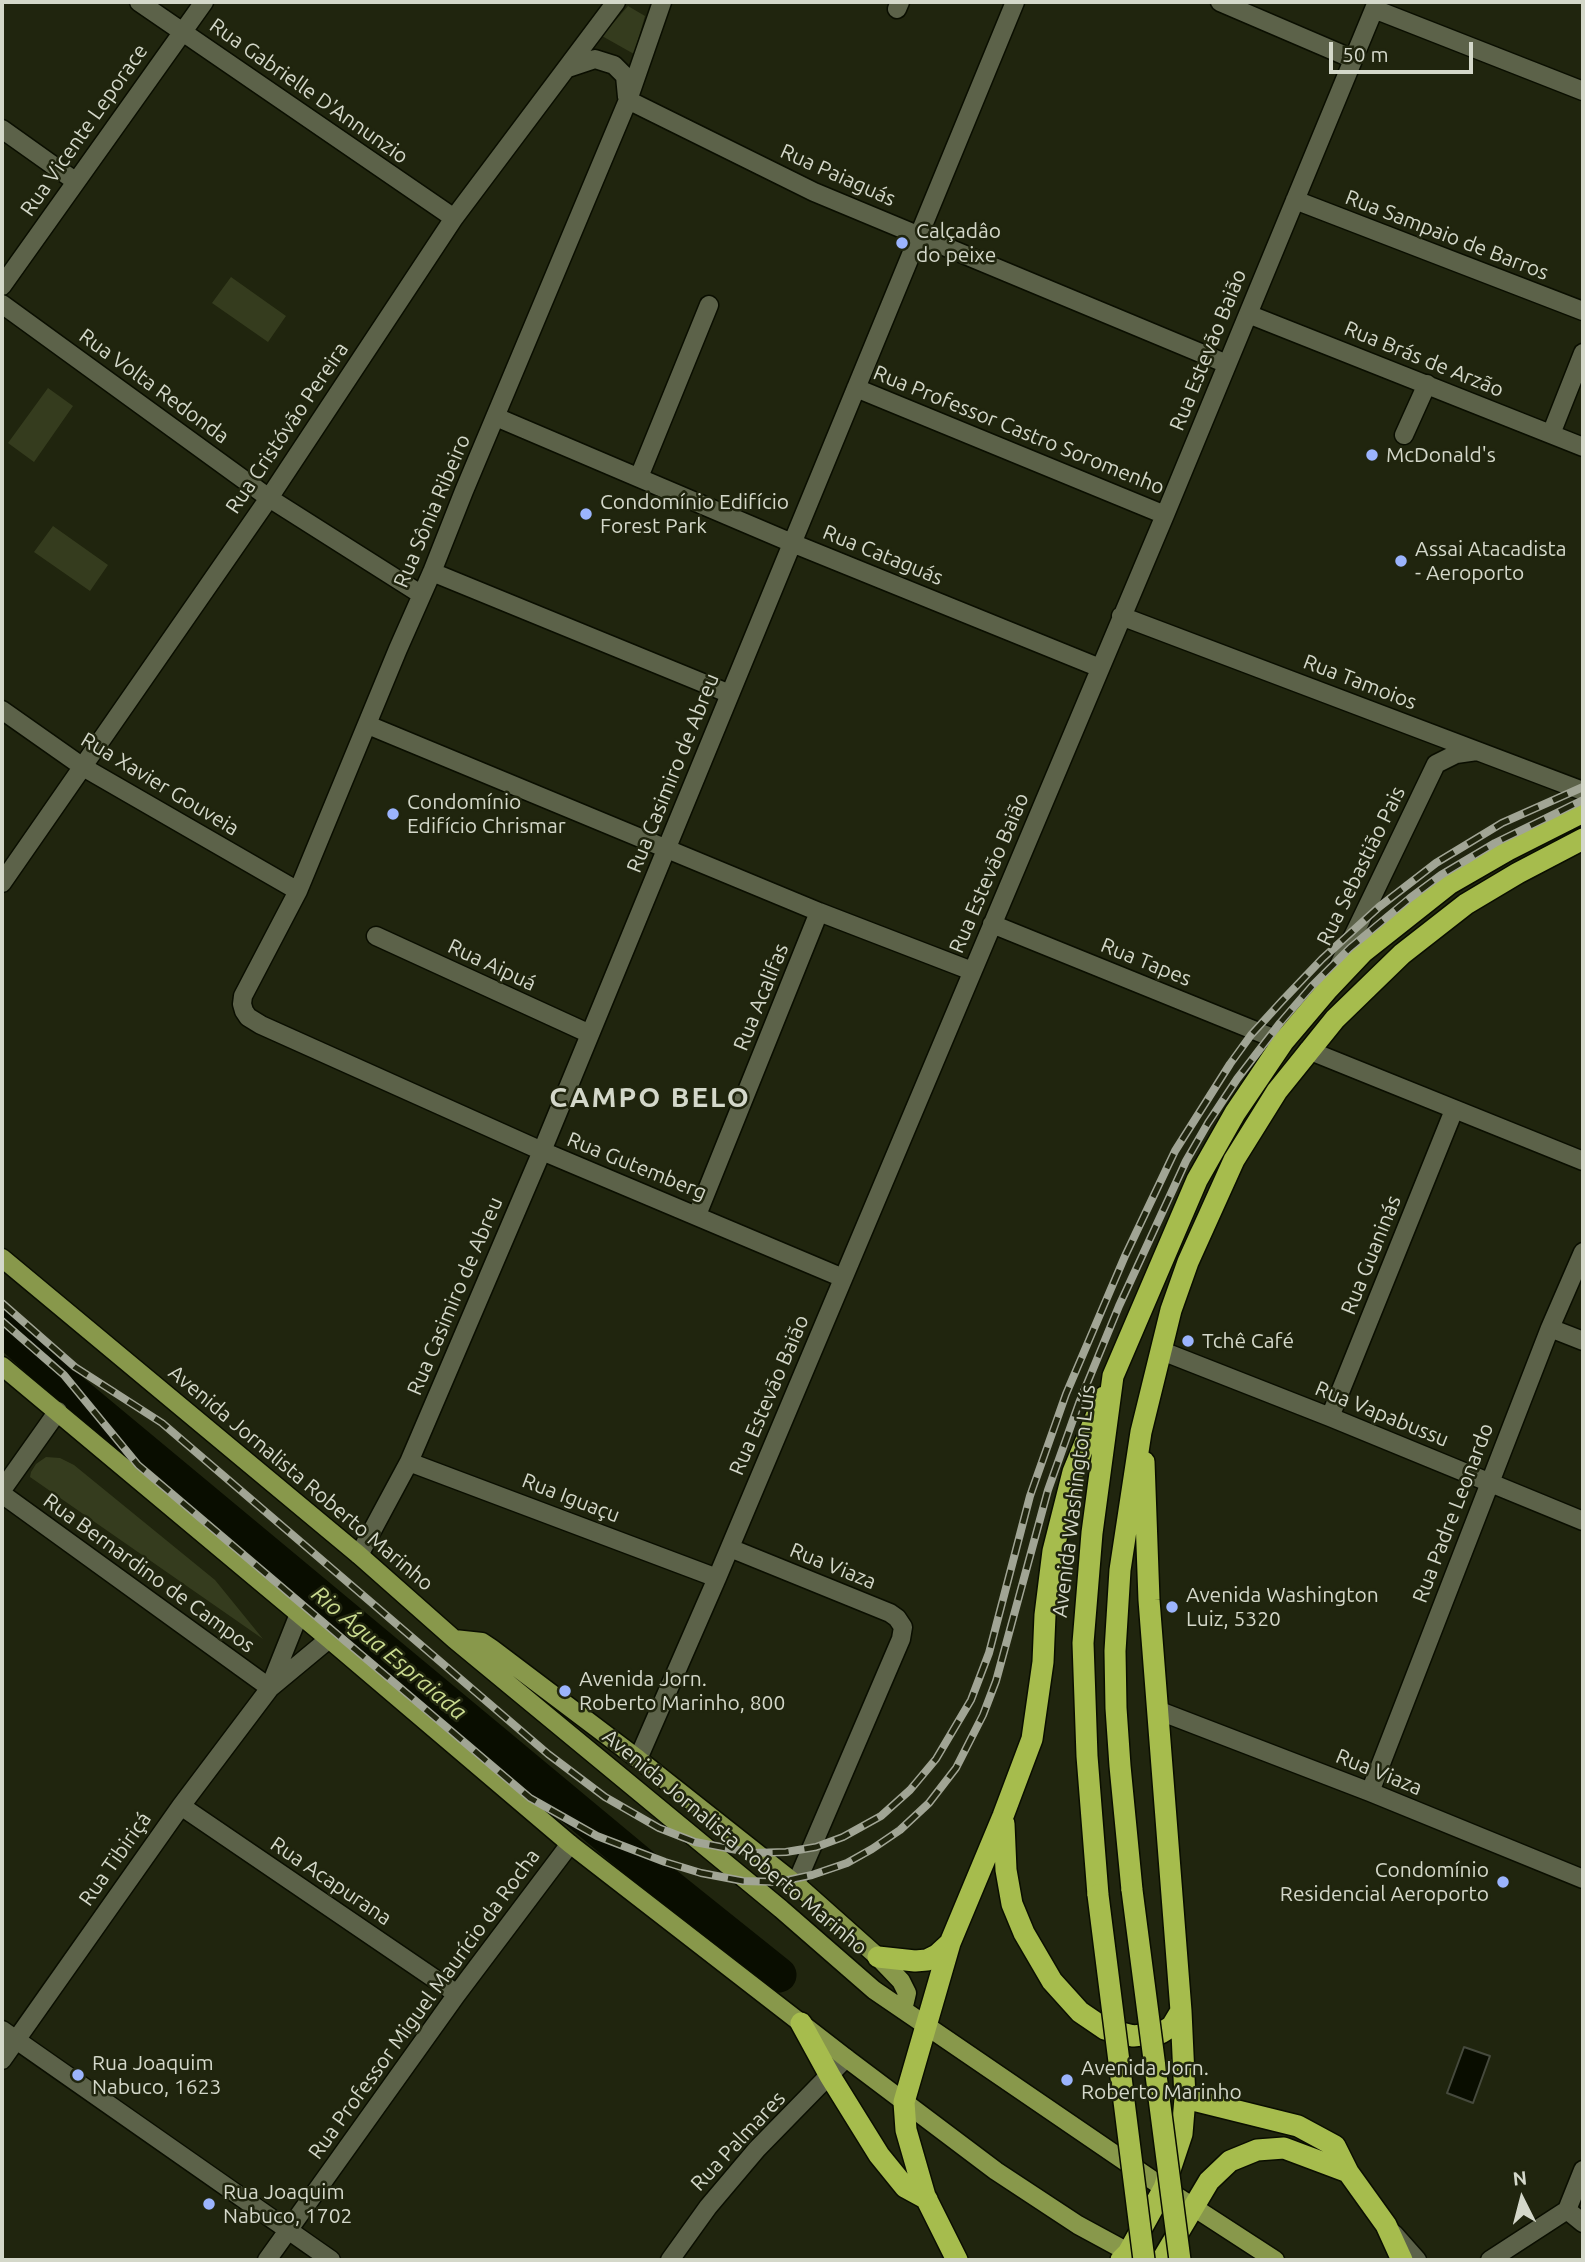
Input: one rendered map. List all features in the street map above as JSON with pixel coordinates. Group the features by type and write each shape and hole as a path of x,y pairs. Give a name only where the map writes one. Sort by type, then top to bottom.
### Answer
{"highway":[{"name":"Avenida Washington Luís","path":"1134,2258 1098,1895 1087,1756 1083,1643 1092,1533 1113,1376 1197,1180 1234,1113 1283,1042 1328,989 1397,923 1449,884 1583,812"},
{"path":"1180,2260 1132,1890 1120,1766 1115,1651 1120,1570 1141,1432 1171,1310 1188,1262 1234,1160 1277,1091 1308,1050 1367,986 1439,924 1466,904 1583,839"},
{"path":"957,2260 927,2199 906,2130 904,2102 950,1943 1032,1738 1043,1662 1048,1572 1073,1472 1113,1376"},
{"path":"1134,2258 1164,2189 1182,2134 1185,2098 1181,2011 1149,1600 1146,1489 1141,1432"},
{"path":"1003,1816 1006,1870 1012,1904 1024,1933 1052,1981 1080,2012 1105,2029 1133,2036 1161,2033 1172,2026 1181,2011"},
{"path":"878,1957 927,1960 950,1943"},
{"path":"801,2023 830,2076 888,2166 905,2187 927,2199"},
{"path":"1185,2098 1298,2126 1335,2146 1348,2172 1386,2225 1402,2260"},
{"path":"1163,2260 1209,2181 1230,2161 1257,2150 1284,2148 1348,2172"}],"main road":[{"name":"Avenida Jornalista Roberto Marinho","path":"2,1258 874,1990 1164,2189 1275,2260"},
{"path":"2,1366 570,1844 846,2059 996,2171 1134,2258"},
{"path":"454,1639 471,1640 491,1648 638,1759 796,1884 901,1981 907,1993 903,2011"}],"street":[{"name":"Rua Gabrielle D'Annunzio","path":"139,2 454,218"},
{"name":"Rua Vicente Leporace","path":"2,286 204,2"},
{"name":"Rua Cristóvão Pereira","path":"2,883 269,498 454,218 616,2"},
{"name":"Rua Sônia Ribeiro","path":"261,1025 244,1011 243,996 298,891 628,100 663,2"},
{"name":"Rua Casimiro de Abreu","path":"359,1555 409,1462 542,1151 1015,2"},
{"path":"1220,2 1353,59"},
{"path":"1376,5 1583,91"},
{"name":"Rua Estevão Baião","path":"638,1759 718,1578 1165,515 1376,5"},
{"path":"568,68 594,59 614,65 625,76 628,100"},
{"name":"Rua Paiaguás","path":"628,100 814,192 1227,364"},
{"path":"2,129 75,181"},
{"name":"Rua Sampaio de Barros","path":"1295,200 1583,312"},
{"name":"Rua Volta Redonda","path":"2,304 269,498 422,595"},
{"path":"639,477 709,305"},
{"name":"Rua Brás de Arzão","path":"1248,314 1583,447"},
{"path":"1551,434 1583,354"},
{"path":"1404,435 1427,384"},
{"name":"Rua Professor Castro Soromenho","path":"856,388 1165,515"},
{"name":"Rua Cataguás","path":"496,417 792,543 1100,668"},
{"path":"432,572 730,694"},
{"name":"Rua Tamoios","path":"1121,616 1583,791"},
{"name":"Rua Xavier Gouveia","path":"2,710 83,767 298,891"},
{"path":"368,725 820,912 972,971"},
{"path":"1417,728 1436,764 1456,754 1478,751"},
{"name":"Rua Sebastião Pais","path":"1328,989 1436,764"},
{"name":"Rua Acalifas","path":"697,1215 820,912"},
{"name":"Rua Tapes","path":"992,924 1283,1042"},
{"name":"Rua Aipuá","path":"376,936 590,1034"},
{"name":"Rua Gutemberg","path":"261,1025 542,1151 843,1278"},
{"path":"1308,1050 1583,1161"},
{"name":"Rua Guaninás","path":"1330,1417 1454,1110"},
{"name":"Rua Padre Leonardo","path":"1370,1792 1550,1328 1583,1252"},
{"path":"1550,1328 1583,1341"},
{"name":"Rua Vapabussu","path":"1162,1351 1583,1521"},
{"path":"2,1492 58,1411"},
{"name":"Rua Iguaçu","path":"409,1462 718,1578"},
{"name":"Rua Bernardino de Campos","path":"2,1492 270,1688"},
{"name":"Rua Viaza","path":"730,1548 890,1613 903,1627 901,1639 796,1884"},
{"name":"Rua Tibiriçá","path":"270,1688 299,1614"},
{"name":"Rua Tibiriçá","path":"2,2060 9,2035 270,1688 329,1639"},
{"name":"Rua Viaza","path":"1157,1710 1370,1792 1583,1879"},
{"name":"Rua Acapurana","path":"180,1806 457,1994"},
{"name":"Rua Professor Miguel Maurício da Rocha","path":"267,2260 457,1994 570,1844"},
{"path":"9,2035 331,2260"},
{"name":"Rua Palmares","path":"670,2260 708,2207 741,2168 846,2059"},
{"path":"1490,2260 1567,2210 1583,2170"},
{"path":"1567,2210 1583,2223"},
{"path":"1386,2225 1417,2260"}],"green space":[{"path":"628,6 645,16 634,54 602,36"},
{"path":"231,277 286,316 268,342 212,303"},
{"path":"48,388 73,406 34,462 8,443"},
{"path":"53,526 108,565 90,591 34,552"},
{"path":"46,1457 60,1458 74,1465 215,1580 263,1639 30,1477 36,1464"}],"shaded area":[{"path":"1464,2047 1490,2056 1473,2103 1447,2093"}],"waterway":[{"name":"Rio Água Espraiada","path":"2,1327 73,1392 638,1862 779,1975"}],"railway":[{"path":"2,1303 75,1367 162,1423 548,1754 605,1797 659,1828 695,1842 753,1853 786,1852 816,1847 843,1837 881,1816 910,1790 936,1759 971,1700 989,1653 1030,1496 1066,1394 1125,1256 1175,1151 1230,1064 1251,1035 1282,1001 1322,959 1379,907 1436,863 1502,823 1583,787"},
{"path":"2,1321 64,1375 138,1465 530,1798 597,1836 701,1873 743,1881 779,1882 812,1875 847,1863 900,1830 929,1803 956,1768 983,1715 996,1681 1048,1490 1079,1403 1119,1306 1186,1161 1237,1079 1312,986 1350,948 1410,898 1441,875 1495,843 1583,800"}],"place":[{"name":"Calçadâo do peixe","path":"902,243"},
{"name":"McDonald's","path":"1372,455"},
{"name":"Condomínio Edifício Forest Park","path":"586,514"},
{"name":"Assai Atacadista - Aeroporto","path":"1401,561"},
{"name":"Condomínio Edifício Chrismar","path":"393,814"},
{"name":"Tchê Café","path":"1188,1341"},
{"name":"Avenida Washington Luiz, 5320","path":"1172,1607"},
{"name":"Avenida Jorn. Roberto Marinho, 800","path":"565,1691"},
{"name":"Condomínio Residencial Aeroporto","path":"1503,1882"},
{"name":"Rua Joaquim Nabuco, 1623","path":"78,2075"},
{"name":"Avenida Jorn. Roberto Marinho","path":"1067,2080"},
{"name":"Rua Joaquim Nabuco, 1702","path":"209,2204"}],"district":[{"name":"CAMPO BELO","path":"650,1098"}]}
